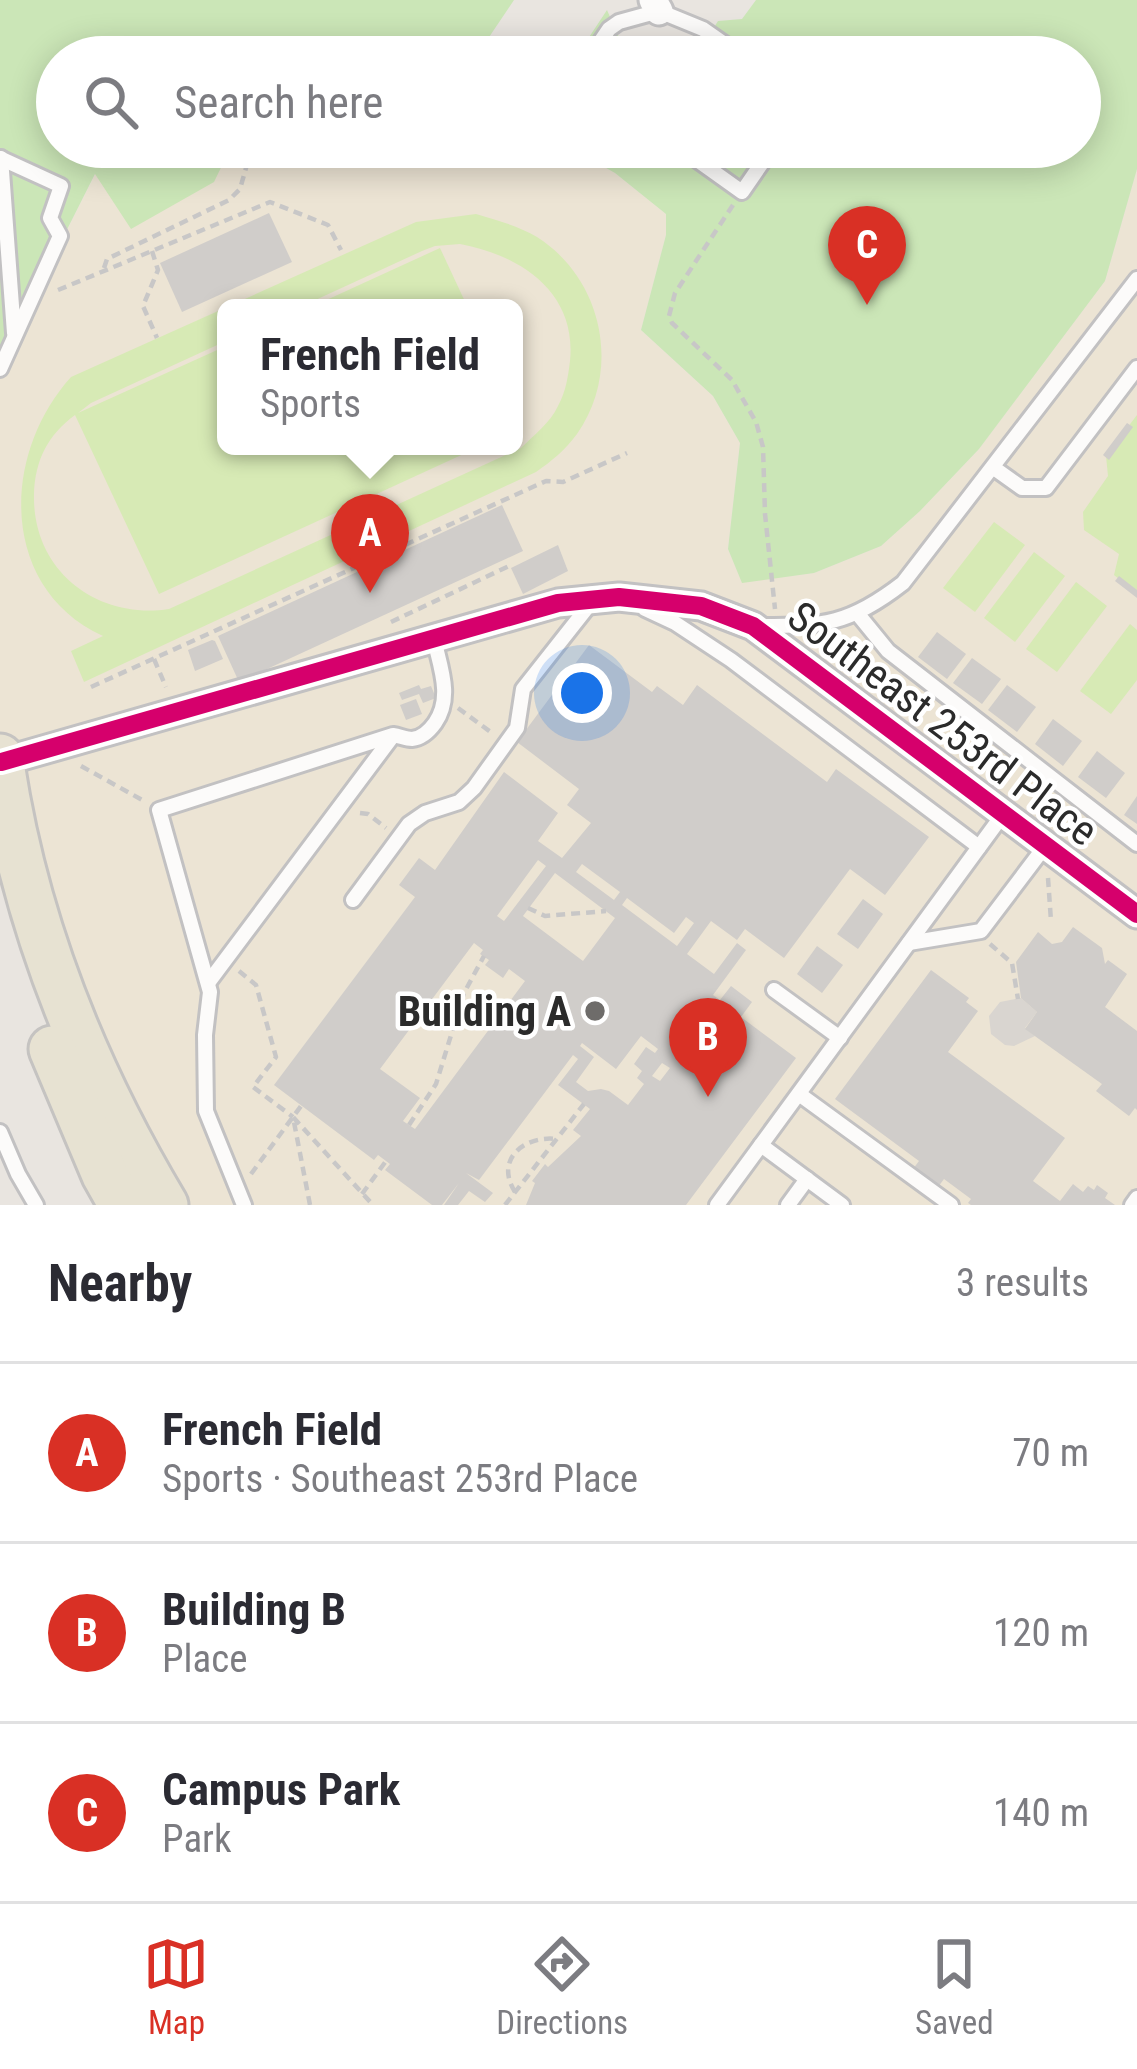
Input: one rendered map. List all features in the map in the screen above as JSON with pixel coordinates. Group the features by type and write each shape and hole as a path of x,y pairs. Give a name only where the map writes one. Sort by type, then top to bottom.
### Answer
{"main road":[{"path":"0,760 11,825 37,920 77,1035 135,1156 165,1205"},
{"path":"0,880 53,1053 122,1205"}],"street":[{"name":"Southeast 253rd Place","path":"0,760 558,603 606,598 701,606 765,626 1137,914"}],"lane":[{"path":"605,36 619,22 656,6 713,36"},
{"path":"0,369 60,236 50,218 61,186 1,158 14,337"},
{"path":"708,168 742,192 759,168"},
{"path":"765,626 817,626 876,604 902,584 1137,278"},
{"path":"994,468 1022,488 1046,488 1137,368"},
{"path":"353,901 409,824 425,813 459,802 474,788 517,728 523,689 606,598 675,623 731,660 979,847"},
{"path":"857,613 888,651 1137,844"},
{"path":"241,1198 206,1112 210,992 159,810 393,735 415,739 430,731 440,717 446,689 434,639"},
{"path":"208,983 393,735"},
{"path":"717,1205 1004,813"},
{"path":"909,943 981,931 1046,845"},
{"path":"774,990 840,1038"},
{"path":"799,1094 951,1205"},
{"path":"0,1132 36,1205"},
{"path":"761,1145 842,1205"},
{"path":"788,1205 807,1179"}],"path":[{"path":"103,272 107,259 229,200 240,189 246,168"},
{"path":"742,192 675,293 668,316 732,380 763,447 765,626"},
{"path":"31,301 270,202 328,225 341,250"},
{"path":"152,251 158,270 143,306 157,338"},
{"path":"91,688 546,481 563,482 627,453"},
{"path":"390,623 509,566"},
{"path":"154,659 177,713"},
{"path":"463,712 492,733"},
{"path":"49,748 159,810"},
{"path":"368,814 393,832"},
{"path":"1046,845 1051,921"},
{"path":"528,908 544,916 606,911"},
{"path":"981,931 1012,963 1018,999"},
{"path":"410,1125 436,1084 464,993 484,956"},
{"path":"224,960 256,985 276,1057 254,1087 292,1118 373,1205"},
{"path":"505,1205 584,1105"},
{"path":"241,1198 301,1106"},
{"path":"292,1118 310,1205"},
{"path":"515,1192 508,1180 514,1154 536,1138 557,1139"},
{"path":"362,1194 386,1161"}],"shaded area":[{"path":"98,168 606,168 666,214 666,235 641,330 713,396 740,443 728,549 742,582 814,573 881,546 979,449 1105,281 1137,169 1137,1205 136,1205 0,826 0,369"},
{"path":"1021,998 1037,1012 1025,1028 1035,1036 1005,1045 991,1034 989,1016 1000,1002"}],"green space":[{"path":"0,0 514,0 490,36 36,36 36,168 221,168 214,182 131,229 95,174 0,369"},
{"path":"756,0 1137,0 1137,169 1105,281 979,449 881,546 814,573 742,583 728,549 740,443 713,396 641,330 666,235 666,214 606,168 1101,168 1101,36 709,36 718,21 742,19"},
{"path":"607,10 618,36 590,36"},
{"path":"476,214 537,237 577,276 599,327 599,382 577,434 536,472 84,682 71,651 103,636 69,615 45,587 29,554 22,518 23,481 32,444 48,409 71,377 217,311 217,345 78,413 217,350 217,455 461,455 159,594 75,415 57,431 40,459 34,494 44,546 73,584 117,606 142,610 169,609 506,455 523,455 523,446 555,412 566,384 570,337 554,297 523,268 482,249 435,246 318,299 245,299 416,222"},
{"path":"440,248 464,299 329,299"},
{"path":"1137,415 1137,593 1114,575 1119,554 1084,530 1083,512 1108,476 1106,456"},
{"path":"994,522 1025,545 975,612 943,588"},
{"path":"1034,552 1065,576 1015,642 984,618"},
{"path":"1076,582 1107,606 1057,672 1026,649"},
{"path":"1130,624 1137,630 1137,680 1111,714 1080,691"}],"building":[{"path":"269,213 292,262 182,312 160,263"},
{"path":"1127,423 1133,427 1109,460 1103,455"},
{"path":"502,505 523,551 239,682 218,636"},
{"path":"558,545 568,571 523,594 511,568"},
{"path":"1119,576 1137,590 1137,598 1115,581"},
{"path":"937,632 966,654 947,679 918,657"},
{"path":"212,640 223,659 195,671 188,650"},
{"path":"589,645 652,692 657,686 683,705 697,685 827,782 836,769 929,837 885,895 850,869 784,958 745,929 737,940 711,921 687,954 714,974 737,943 746,950 713,995 720,1000 731,986 752,1002 741,1017 796,1058 686,1205 526,1205 532,1181 545,1164 548,1167 581,1136 573,1130 590,1109 558,1085 578,1059 573,1055 479,1180 466,1173 493,1193 485,1202 469,1191 458,1205 444,1205 459,1183 442,1205 432,1205 385,1170 390,1164 378,1155 374,1160 274,1085 415,897 399,885 419,858 435,870 504,772 558,813 538,841 562,858 591,823 567,805 579,789 517,742","holes":["538,860 546,866 504,921 497,916","582,864 620,892 614,900 576,872","555,873 615,918 583,961 523,916","627,898 674,933 686,917 694,923 677,946 622,905","474,943 489,960 485,965 503,978 509,969 525,981 415,1129 403,1121 420,1098 380,1069","707,1003 714,1008 696,1033 688,1028","641,1036 658,1049 655,1053 646,1047 634,1064 642,1071 637,1078 644,1084 628,1105 609,1091 588,1091 576,1082 594,1057 582,1043 616,1069","662,1063 670,1068 660,1081 652,1076"]},
{"path":"972,658 1001,679 982,704 953,683"},
{"path":"419,685 421,689 431,686 436,698 423,703 419,694 402,700 399,693"},
{"path":"1007,685 1036,707 1017,732 988,710"},
{"path":"416,699 422,714 406,720 400,705"},
{"path":"1053,719 1082,741 1063,766 1035,744"},
{"path":"1097,751 1125,773 1106,798 1078,777"},
{"path":"1137,796 1137,824 1124,815"},
{"path":"863,899 883,914 858,949 837,934"},
{"path":"1073,927 1102,948 1105,964 1108,960 1127,974 1105,1007 1137,1031 1137,1110 1129,1116 1096,1091 1102,1084 1025,1029 1037,1012 1021,998 1016,962 1038,932 1052,944 1062,942"},
{"path":"817,946 843,965 822,993 797,974"},
{"path":"931,970 969,998 966,1002 978,1011 948,1052 1065,1138 1033,1181 1060,1201 1073,1184 1083,1192 1097,1185 1115,1205 971,1205 971,1199 944,1179 938,1187 913,1169 919,1161 835,1099"}],"cycle path":[{"path":"1,762 558,603 619,597 701,606 753,626 1137,914"}],"place":[{"name":"Campus Park","path":"867,305"},
{"name":"French Field","path":"370,593"},
{"name":"Building A","path":"595,1011"},
{"name":"Building B","path":"708,1097"}]}
